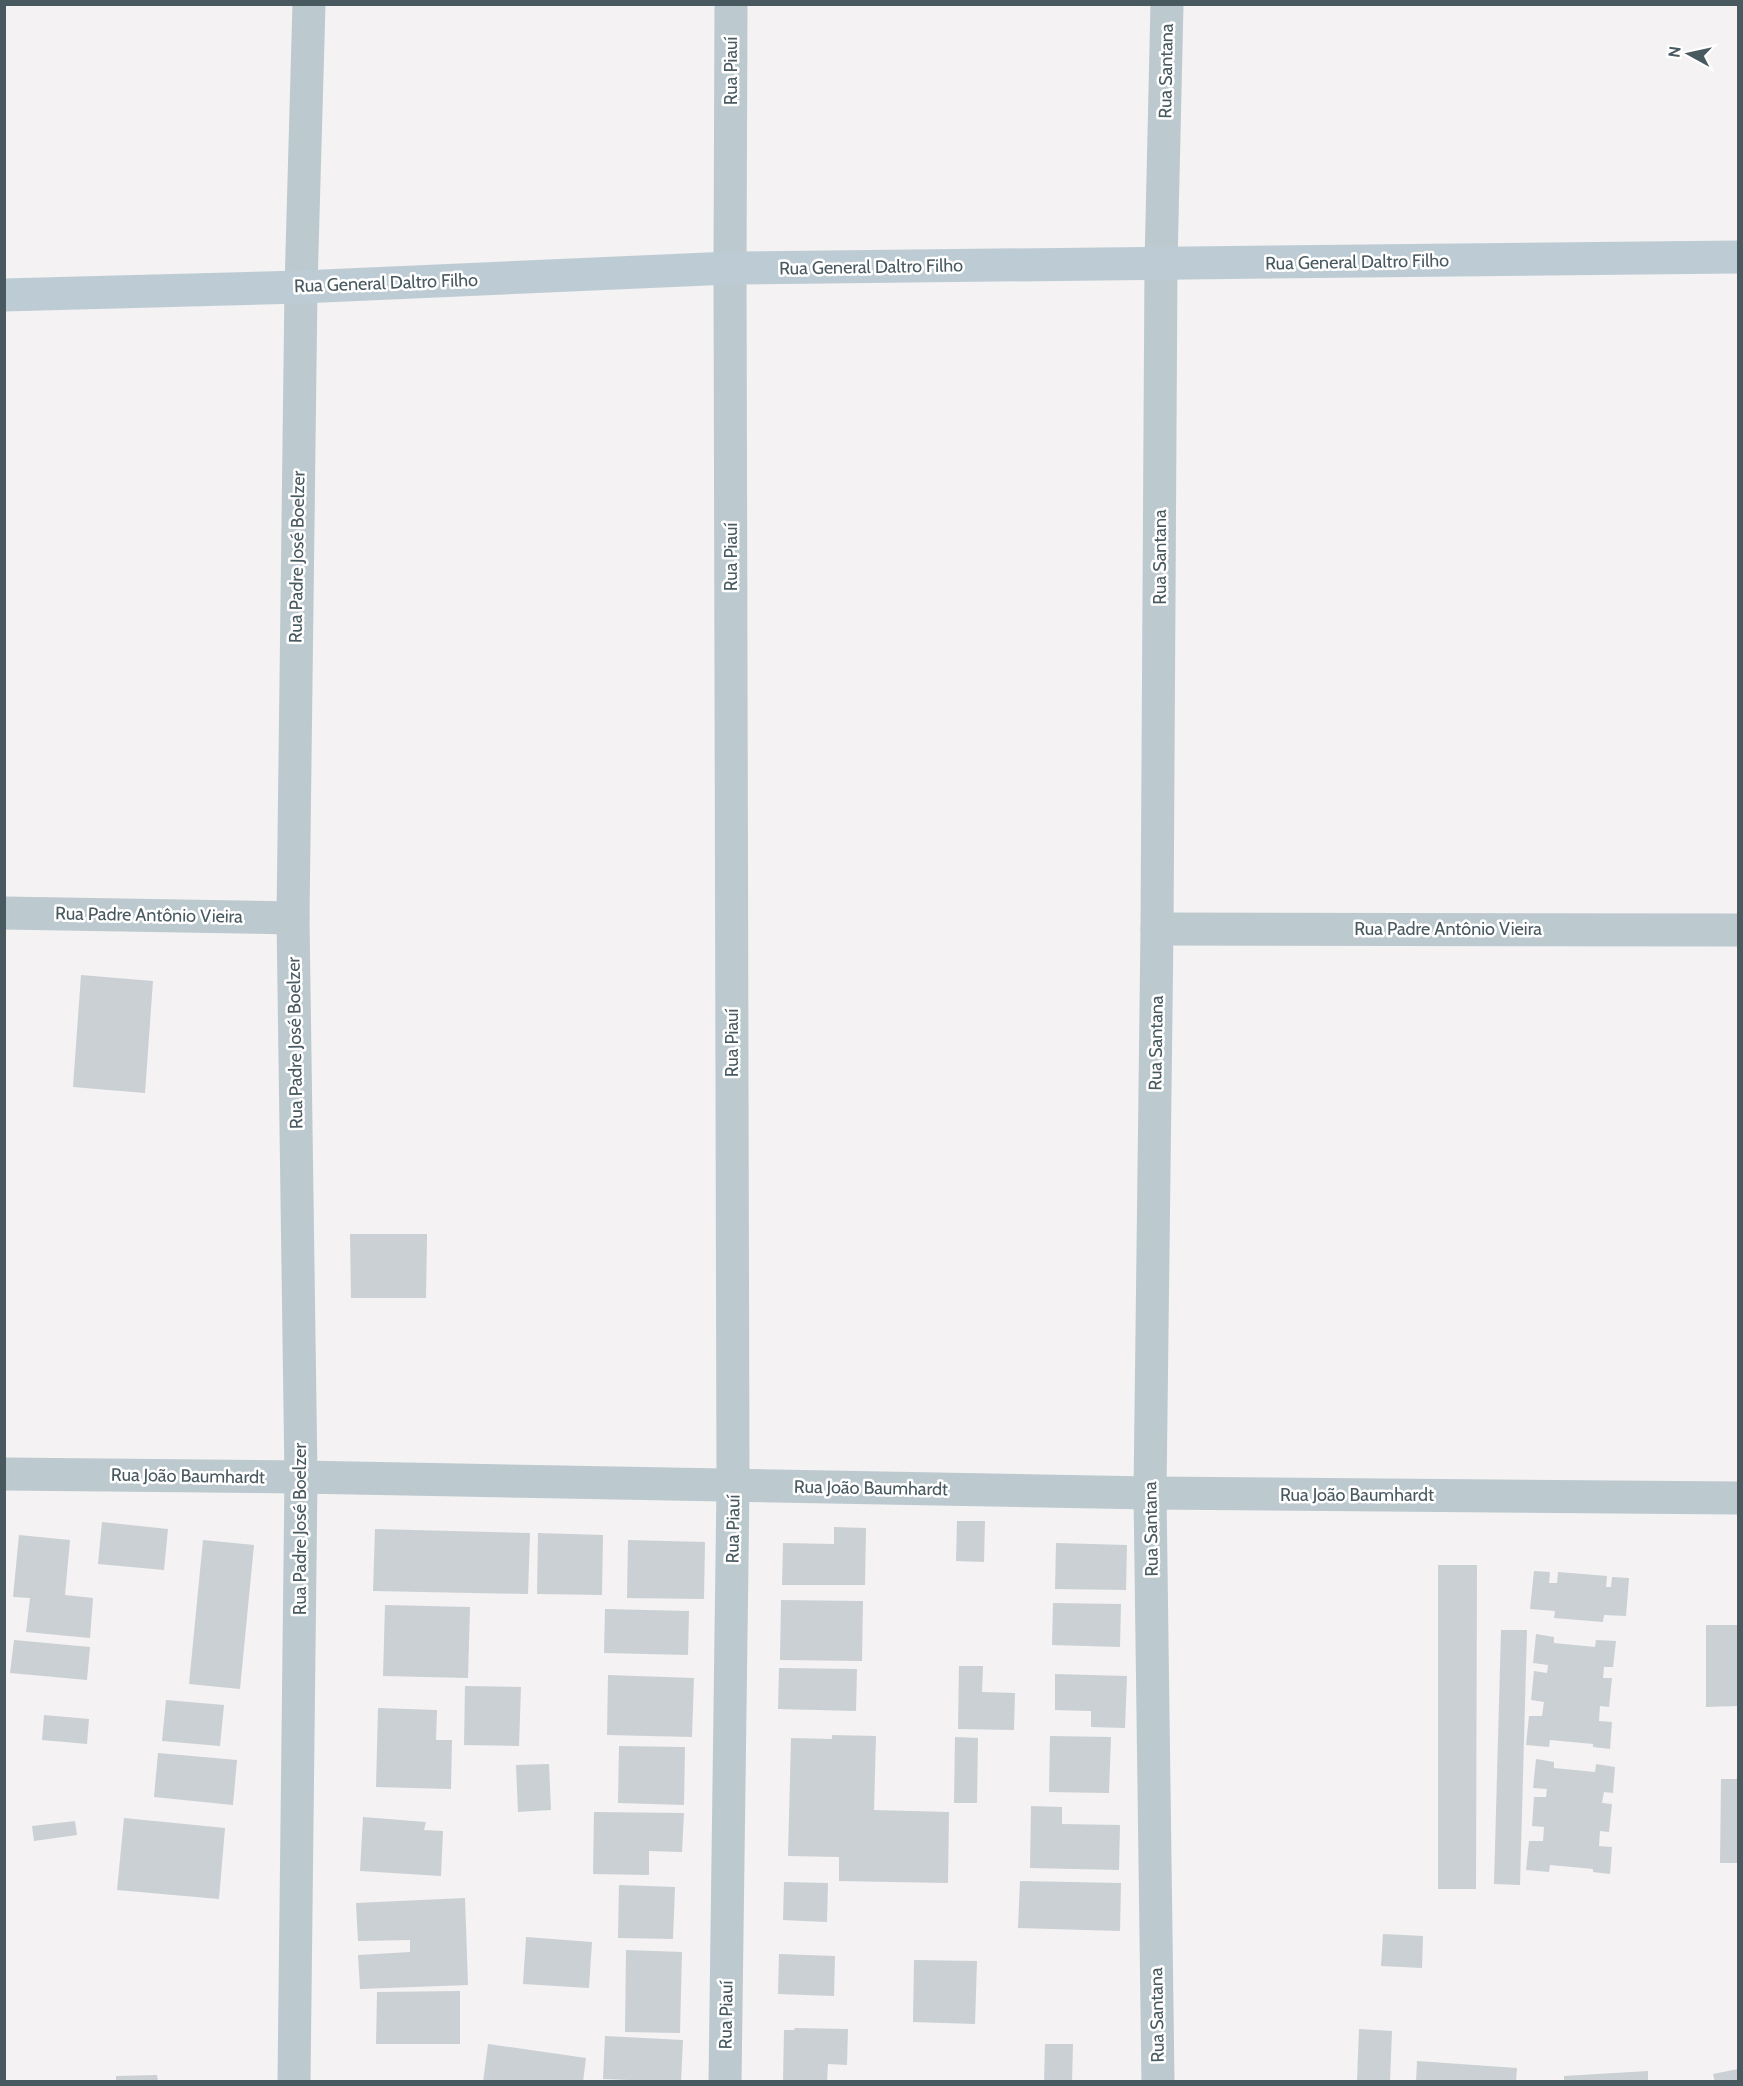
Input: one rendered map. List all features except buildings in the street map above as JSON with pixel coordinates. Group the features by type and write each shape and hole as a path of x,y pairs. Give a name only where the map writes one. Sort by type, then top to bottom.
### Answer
{"street":[{"name":"Rua Padre José Boelzer","path":"294,2082 301,1477 293,918 301,286 309,4"},
{"name":"Rua Piauí","path":"725,2082 733,1486 731,4"},
{"name":"Rua Santana","path":"1158,2082 1150,1493 1157,929 1161,264 1167,4"},
{"name":"Rua General Daltro Filho","path":"4,296 730,268 1738,257"},
{"name":"Rua Padre Antônio Vieira","path":"4,914 293,918"},
{"name":"Rua Padre Antônio Vieira","path":"1157,929 1738,930"},
{"name":"Rua João Baumhardt","path":"4,1474 301,1477 1150,1493 1738,1498"}]}
